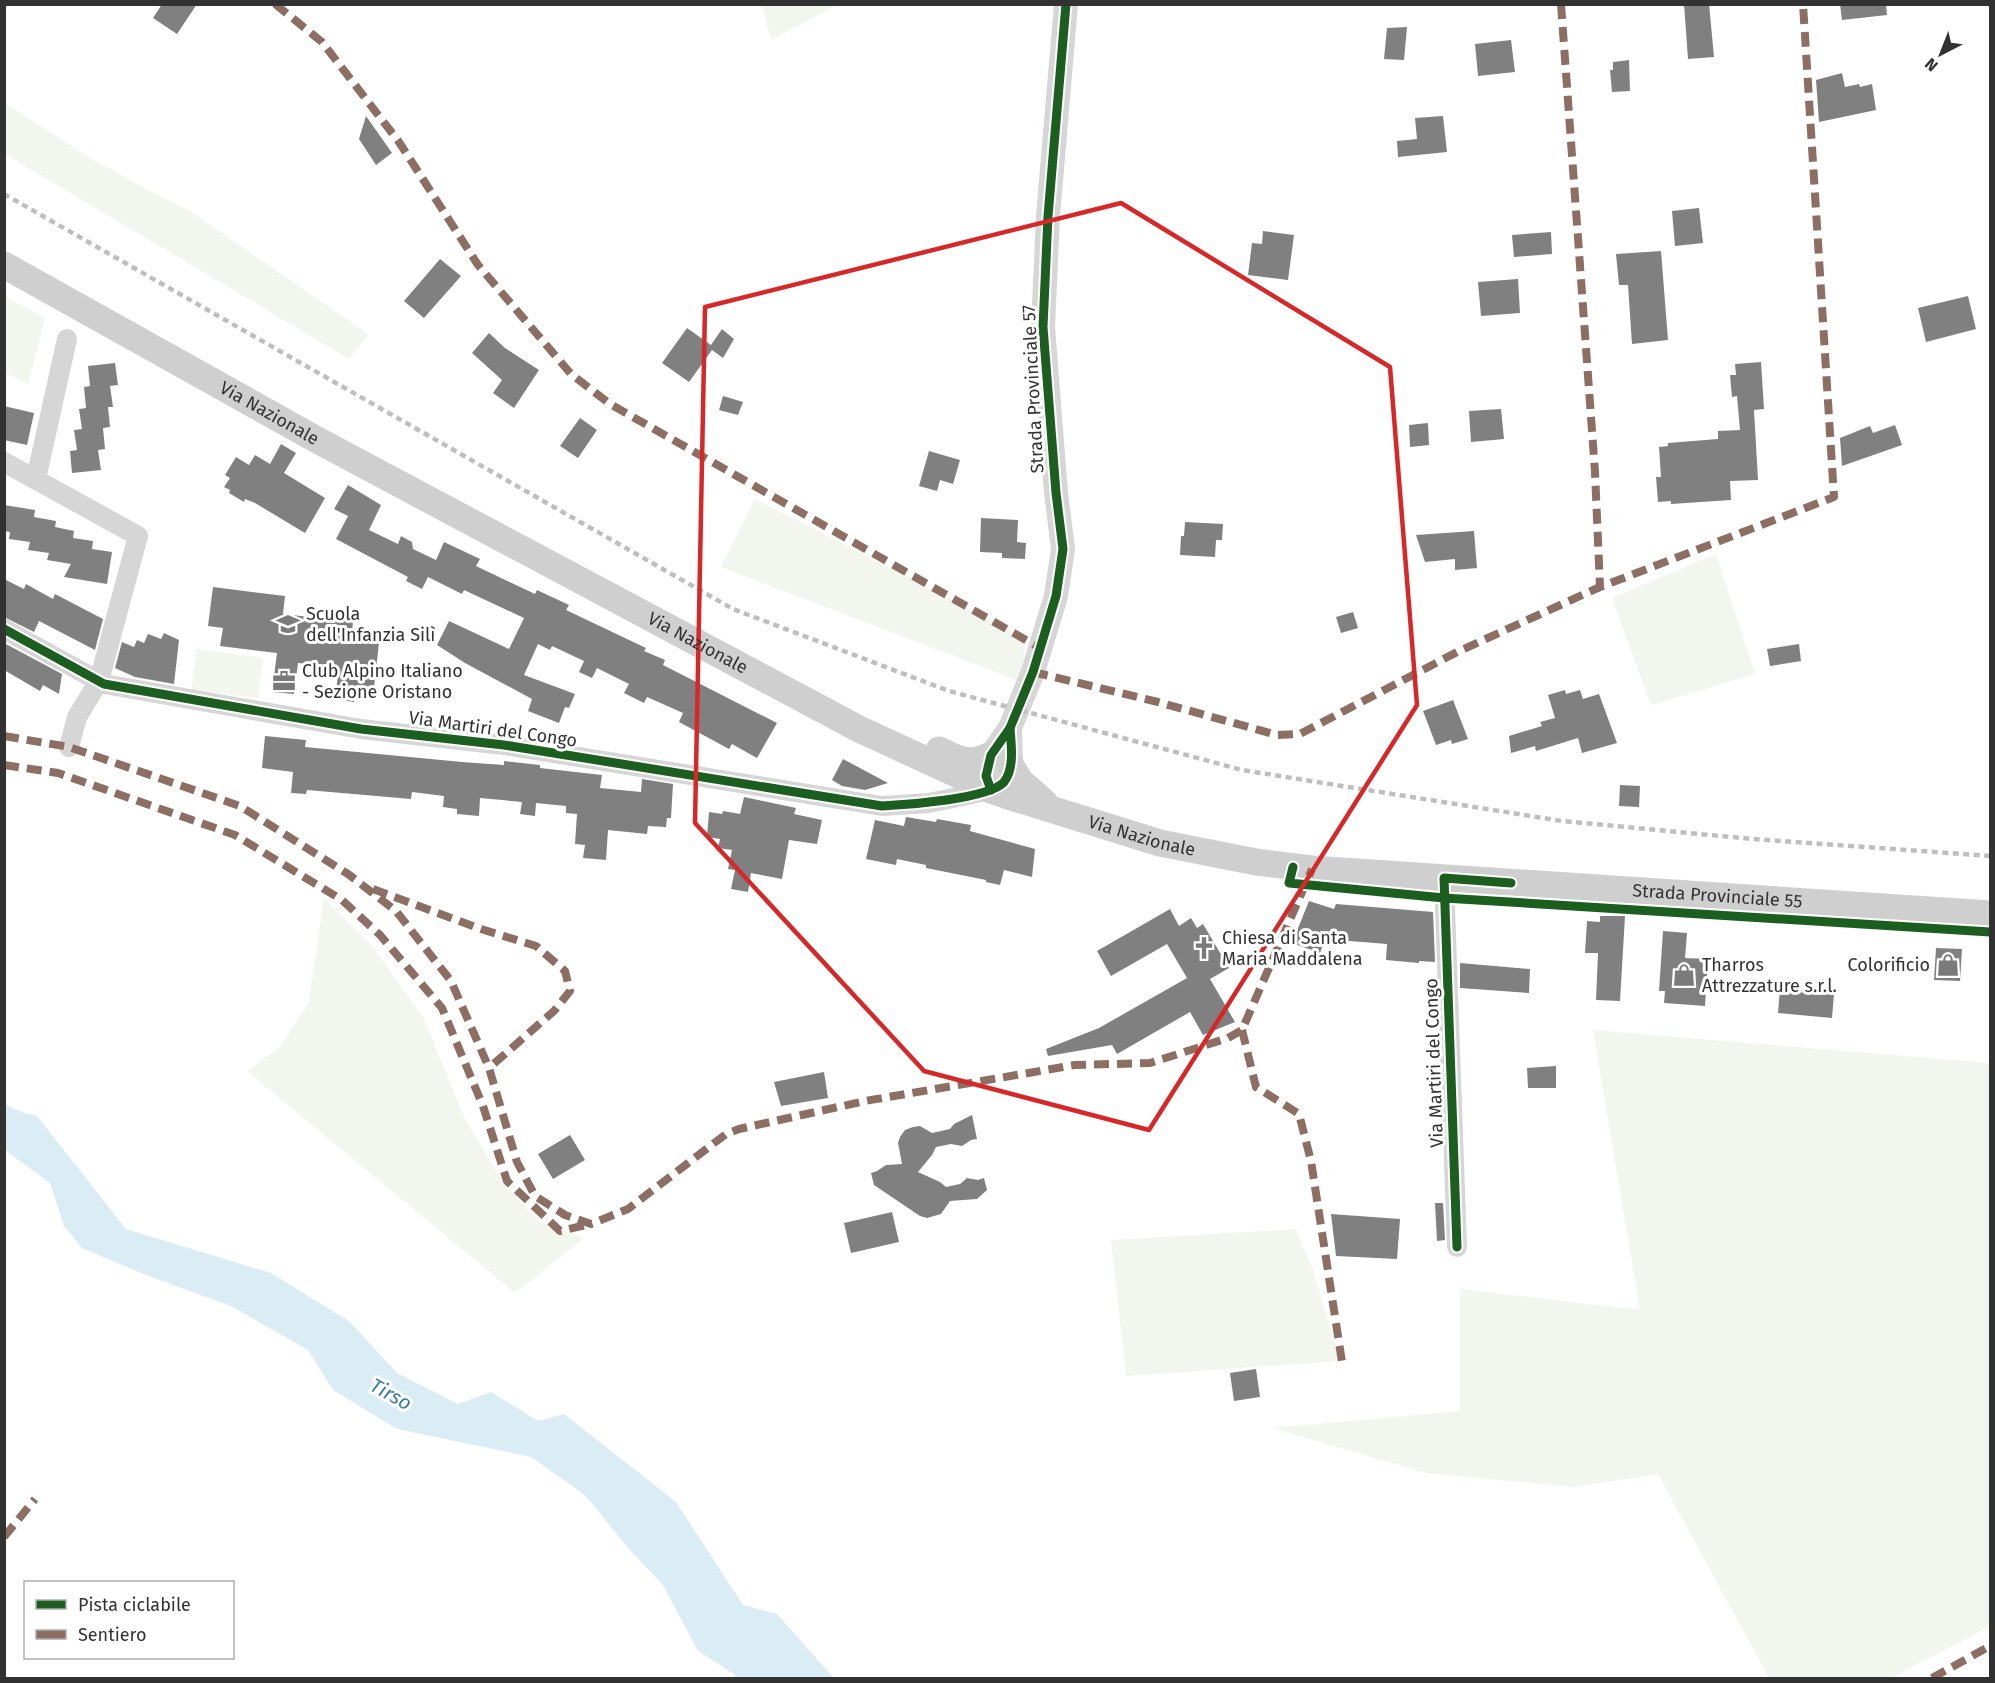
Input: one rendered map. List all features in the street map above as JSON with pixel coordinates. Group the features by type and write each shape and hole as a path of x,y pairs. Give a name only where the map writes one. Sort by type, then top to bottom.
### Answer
{"main road":[{"name":"Via Nazionale","path":"4,265 319,441 859,729 991,790 1160,843 1256,862 1312,869 1444,878"},
{"path":"859,729 915,739 960,759 977,762 1001,760 1020,781 1056,811"},
{"name":"Strada Provinciale 55","path":"1444,878 1990,914"}],"street":[{"name":"Strada Provinciale 57","path":"1001,760 1010,728 1033,672 1056,596 1063,549 1056,493 1043,327 1048,216 1066,4"},
{"path":"36,479 67,339"},
{"path":"4,462 138,536 99,681 77,717 69,747"},
{"name":"Via Martiri del Congo","path":"4,629 104,684 361,729 504,745 882,806 929,803 991,790"},
{"path":"991,790 1004,782 1001,760"},
{"name":"Via Martiri del Congo","path":"1444,878 1457,1247"}],"highlighted area":[{"path":"1121,203 1390,367 1417,705 1149,1130 924,1071 695,823 705,307"}],"shaded area":[{"path":"762,4 837,4 837,5 771,40"},
{"path":"5,103 82,153 190,211 368,334 349,359 5,154"},
{"path":"4,296 45,318 28,384 5,372"},
{"path":"755,499 1026,638 1022,682 721,567"},
{"path":"1716,554 1755,674 1651,705 1612,598"},
{"path":"197,649 263,658 258,698 191,690"},
{"path":"324,898 373,947 424,1019 464,1117 503,1182 538,1221 584,1238 515,1293 247,1071 280,1047 309,1002"},
{"path":"1593,1030 1990,1063 1990,1626 1892,1678 1769,1678 1658,1474 1574,1487 1426,1473 1272,1428 1460,1411 1460,1289 1640,1310"},
{"path":"1296,1229 1313,1271 1341,1361 1126,1376 1111,1240"}],"water":[{"name":"Tirso","path":"4,1104 37,1116 126,1229 271,1273 349,1321 397,1373 458,1404 491,1392 538,1421 564,1414 676,1502 743,1605 777,1614 834,1678 736,1678 734,1674 698,1651 663,1585 628,1548 585,1495 531,1457 397,1429 333,1390 308,1350 231,1306 143,1274 82,1248 64,1226 50,1183 5,1150"}],"building":[{"path":"162,4 197,4 177,34 153,18"},
{"path":"1684,4 1709,4 1714,57 1688,59"},
{"path":"1840,4 1886,4 1887,15 1842,20"},
{"path":"1407,27 1404,60 1384,59 1387,28"},
{"path":"1511,40 1515,72 1478,76 1475,44"},
{"path":"1629,60 1630,91 1612,92 1610,70 1613,70 1613,62"},
{"path":"1842,73 1845,87 1872,84 1876,110 1819,122 1816,80"},
{"path":"366,116 392,153 376,165 359,139"},
{"path":"1443,116 1447,152 1398,157 1397,141 1417,139 1415,118"},
{"path":"1699,208 1703,243 1675,246 1672,211"},
{"path":"1263,231 1294,235 1288,280 1248,275 1252,243 1262,244"},
{"path":"1551,232 1552,254 1514,257 1512,235"},
{"path":"1661,251 1668,340 1632,344 1628,285 1619,285 1616,254"},
{"path":"440,259 461,276 424,318 404,301"},
{"path":"1518,279 1520,313 1481,316 1478,282"},
{"path":"1968,296 1976,329 1926,342 1918,308"},
{"path":"687,328 711,345 722,329 734,339 723,358 712,350 689,382 662,363"},
{"path":"489,333 505,348 539,370 514,408 493,393 502,380 472,353"},
{"path":"1761,362 1764,409 1754,410 1758,480 1730,481 1731,500 1671,504 1671,501 1658,502 1656,477 1661,477 1659,447 1668,446 1668,443 1718,439 1718,431 1740,430 1737,396 1732,397 1730,375 1736,375 1735,364"},
{"path":"115,363 118,385 110,386 113,407 108,407 110,427 103,428 105,449 98,450 101,470 72,473 70,451 77,450 74,430 82,429 79,409 86,408 84,387 90,386 88,366"},
{"path":"723,396 743,402 738,415 719,410"},
{"path":"4,406 34,413 27,445 4,440"},
{"path":"1501,409 1504,439 1471,442 1469,411"},
{"path":"580,418 597,430 578,458 560,446"},
{"path":"1428,423 1429,445 1410,447 1409,425"},
{"path":"1895,425 1902,445 1842,466 1840,438 1870,426 1873,433"},
{"path":"281,444 296,453 284,473 325,498 305,533 255,503 245,499 244,502 224,487 230,478 225,475 236,457 249,465 255,455 270,464"},
{"path":"929,451 960,460 953,484 940,480 937,491 919,486"},
{"path":"348,485 381,505 369,530 398,544 401,536 412,542 413,549 436,560 444,542 480,559 476,566 535,594 537,590 569,605 566,610 646,648 644,651 665,660 663,665 777,723 757,758 732,744 729,749 679,722 683,713 647,697 644,703 624,693 629,684 597,668 592,678 579,672 584,661 552,646 550,650 538,644 524,675 575,694 569,708 565,707 559,723 528,711 532,699 465,663 437,645 449,621 509,649 524,618 464,590 462,594 428,577 422,589 406,581 408,577 336,539 348,516 334,509"},
{"path":"4,505 35,510 34,517 56,521 55,527 74,531 73,538 93,541 92,549 112,552 107,584 64,577 71,564 47,560 49,553 28,550 30,542 9,539 10,532 4,531"},
{"path":"981,518 1018,520 1017,542 1026,543 1025,559 1002,558 1002,553 980,552"},
{"path":"1185,522 1223,524 1222,540 1216,540 1215,557 1180,555 1181,536 1184,536"},
{"path":"1474,531 1477,568 1455,570 1455,559 1425,562 1416,535"},
{"path":"4,579 24,589 26,584 53,599 55,594 103,619 95,650 39,621 34,632 4,617"},
{"path":"213,587 285,596 283,614 353,622 351,640 379,643 374,687 356,685 354,702 335,699 339,667 298,663 294,694 272,692 277,653 220,646 223,628 208,626"},
{"path":"1353,612 1358,628 1341,633 1336,617"},
{"path":"164,633 179,640 174,684 135,677 115,668 122,642 134,647 137,640 144,643 148,634 161,639"},
{"path":"4,643 62,674 59,694 43,685 40,691 4,670"},
{"path":"1799,644 1801,661 1770,666 1767,649"},
{"path":"1565,690 1566,694 1580,690 1583,699 1599,694 1617,743 1582,753 1578,738 1536,751 1535,746 1511,753 1509,736 1542,726 1540,722 1555,718 1548,695"},
{"path":"1453,700 1468,739 1452,744 1451,740 1436,745 1423,711"},
{"path":"265,736 306,740 305,747 462,762 504,765 504,761 540,765 540,768 602,775 600,788 641,792 642,779 673,784 671,818 667,818 666,827 648,826 647,834 608,830 606,860 583,858 585,845 575,844 577,814 566,813 566,806 536,803 535,816 520,814 522,802 480,798 479,816 457,814 457,809 443,807 444,796 412,792 411,799 307,790 306,794 291,793 293,772 262,768"},
{"path":"843,759 888,783 865,790 842,786 832,780"},
{"path":"1620,785 1640,786 1639,807 1619,806"},
{"path":"744,797 796,808 794,814 822,820 817,844 789,840 782,879 751,873 748,892 731,889 735,870 728,869 732,850 718,848 720,839 707,837 709,812 722,814 723,811 740,814"},
{"path":"906,817 936,822 937,819 971,825 970,831 1035,849 1032,877 1004,870 1000,885 897,859 896,865 866,859 875,820 904,826"},
{"path":"1309,901 1334,909 1336,904 1433,912 1435,962 1386,960 1387,944 1325,939 1320,953 1292,943"},
{"path":"1170,909 1179,926 1191,918 1197,928 1203,924 1229,968 1210,979 1235,1022 1203,1035 1190,1012 1117,1054 1112,1045 1048,1056 1046,1049 1099,1028 1187,978 1167,944 1111,976 1097,951"},
{"path":"1600,916 1625,916 1620,1001 1596,1000 1598,953 1585,953 1587,921 1600,922"},
{"name":"Tharros Attrezzature s.r.l.","path":"1663,931 1687,933 1685,958 1708,959 1705,1006 1664,1003 1665,991 1659,991"},
{"name":"Colorificio","path":"1936,948 1962,949 1960,981 1934,980"},
{"path":"1460,963 1530,969 1529,993 1460,988"},
{"path":"1780,988 1834,993 1832,1018 1778,1013"},
{"path":"1556,1066 1556,1088 1528,1088 1527,1068"},
{"path":"824,1072 828,1098 781,1106 774,1082"},
{"path":"972,1115 977,1139 962,1146 951,1144 936,1147 918,1172 946,1187 960,1184 967,1178 978,1180 984,1178 987,1190 977,1199 950,1201 941,1214 927,1218 920,1216 874,1185 871,1173 886,1165 902,1164 898,1143 905,1130 920,1126 932,1133 950,1129 954,1124"},
{"path":"570,1135 585,1160 553,1179 538,1154"},
{"path":"1435,1203 1443,1203 1445,1240 1437,1241"},
{"path":"892,1212 899,1242 851,1253 844,1223"},
{"path":"1331,1214 1400,1219 1397,1259 1336,1256"},
{"path":"1256,1369 1260,1397 1234,1401 1230,1373"}],"railway":[{"path":"4,194 733,609 949,691 1242,770 1562,821 1753,839 1990,856"}],"marked path":[{"path":"275,4 322,42 399,142 478,265 571,374 610,404 1040,648"},
{"path":"1561,4 1595,472 1600,587"},
{"path":"1033,672 1158,702 1277,735 1300,734 1457,652 1600,587 1834,497 1803,4"},
{"path":"4,736 69,747 240,806 348,874 396,911 451,981 489,1068 517,1162 535,1196 565,1215 591,1224 628,1209 726,1134 739,1129 865,1101 1075,1065 1150,1063 1228,1038 1242,1030 1312,869"},
{"path":"4,765 58,773 235,835 342,900 380,935 442,1008 483,1106 507,1181 560,1231 591,1224"},
{"path":"373,889 481,929 536,946 565,971 570,991 554,1011 489,1068"},
{"path":"1242,1030 1256,1087 1299,1114 1311,1161 1342,1362"},
{"path":"4,1537 35,1499"},
{"path":"1932,1678 1990,1646"}],"cycle path":[{"path":"991,790 986,776 991,755 1010,728 1033,672 1056,596 1063,549 1056,493 1043,327 1048,216 1066,4"},
{"path":"4,629 104,684 361,729 504,745 882,806 965,797 995,788 1004,782 1010,770 1012,756 1010,728"},
{"path":"1293,867 1289,883 1444,898 1990,932"},
{"path":"1457,1247 1444,878 1511,883"}],"place":[{"name":"Scuola dell'Infanzia Silì","path":"288,624"},
{"name":"Club Alpino Italiano - Sezione Oristano","path":"284,681"},
{"name":"Chiesa di Santa Maria Maddalena","path":"1204,948"},
{"name":"Colorificio","path":"1948,965"},
{"name":"Tharros Attrezzature s.r.l.","path":"1684,975"}]}
